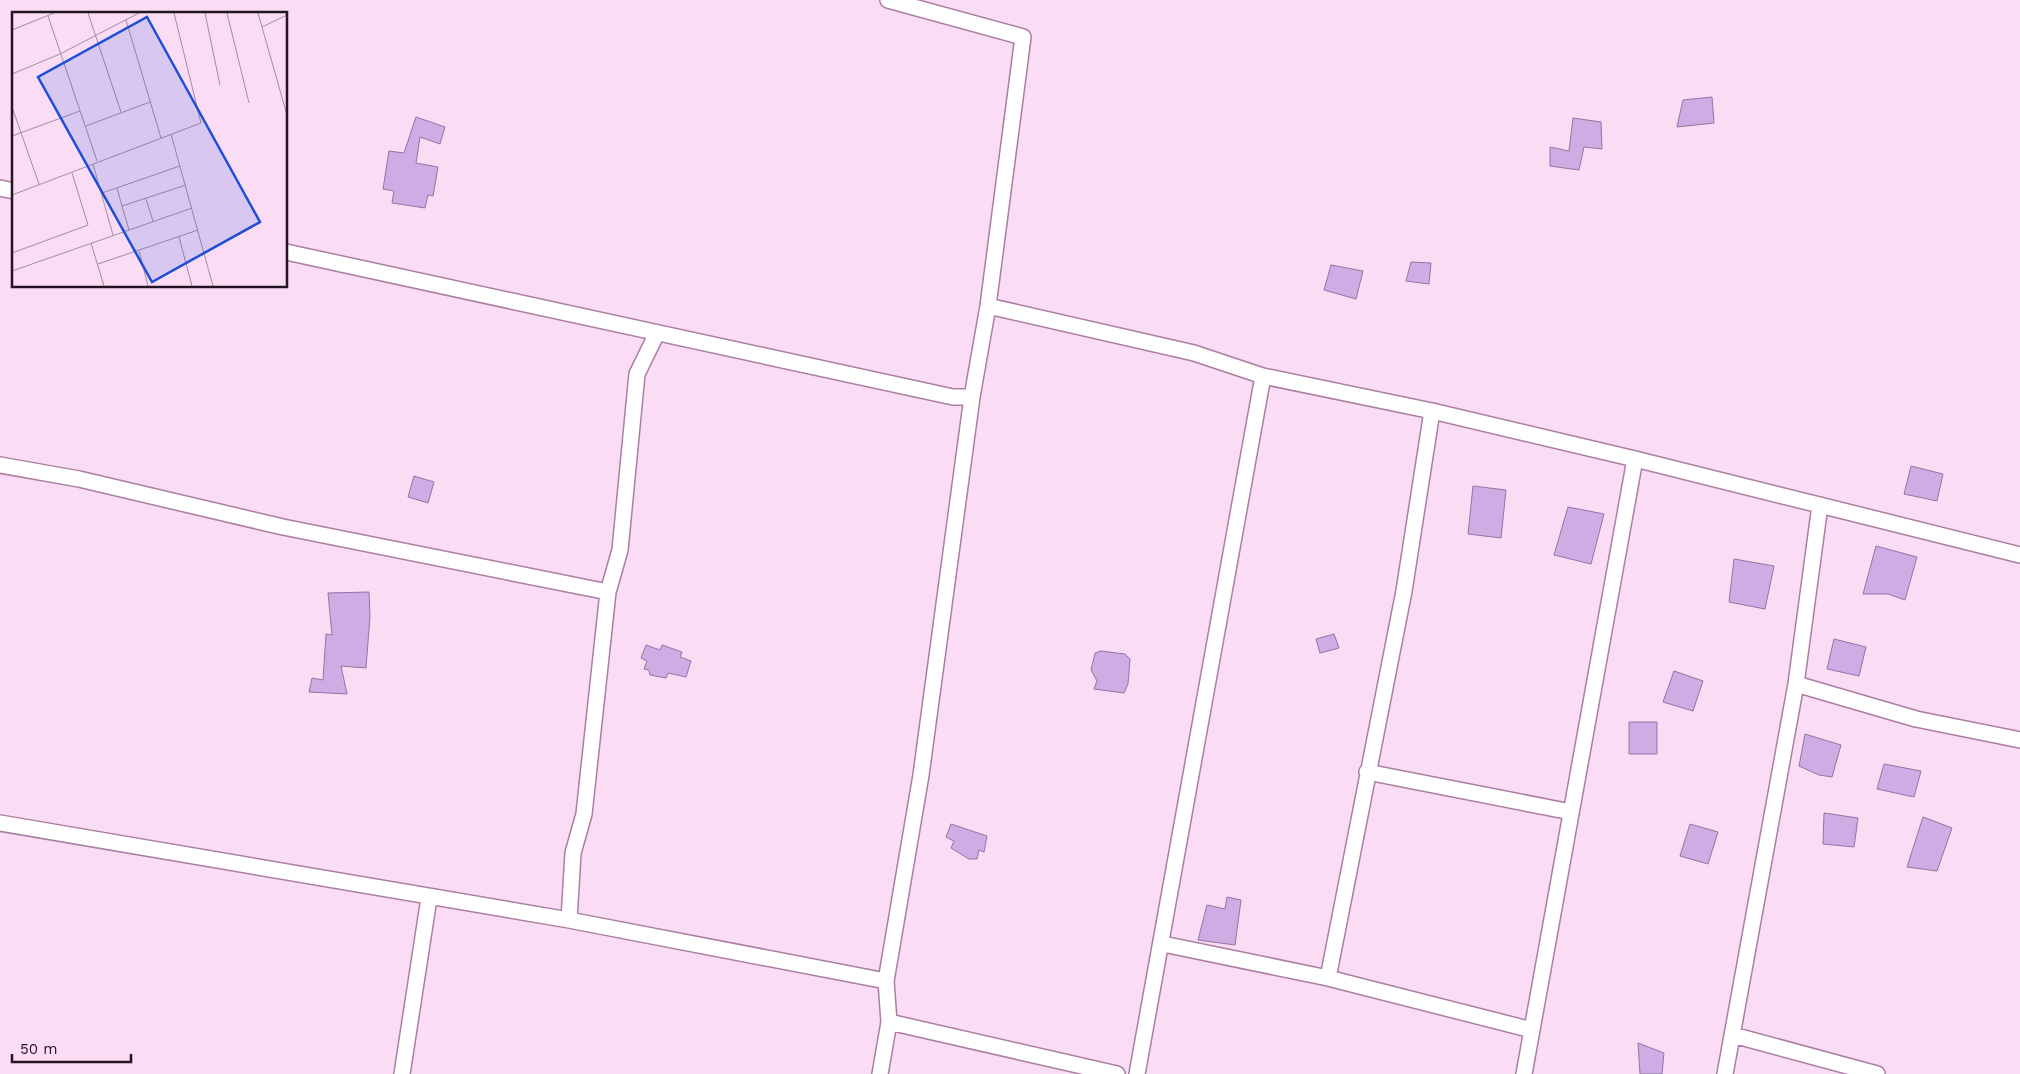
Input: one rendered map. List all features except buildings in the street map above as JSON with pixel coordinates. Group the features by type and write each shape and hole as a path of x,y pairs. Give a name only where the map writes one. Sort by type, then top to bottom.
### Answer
{"street":[{"path":"880,1074 889,1022 886,982 921,775 972,397 988,306 1022,37 888,0"},
{"path":"288,252 953,397 972,397"},
{"path":"988,306 1194,353 1263,376 1432,411 1635,459 2020,555"},
{"path":"568,920 574,854 584,814 608,592 620,550 637,374 656,333"},
{"path":"1137,1074 1162,944 1263,376"},
{"path":"1328,978 1404,591 1432,411"},
{"path":"1524,1074 1635,459"},
{"path":"0,465 79,479 293,528 608,592"},
{"path":"1725,1074 1796,684 1820,505"},
{"path":"1796,684 1916,718 2020,740"},
{"path":"1367,772 1571,812"},
{"path":"0,823 429,898 568,920 886,982"},
{"path":"402,1074 429,898"},
{"path":"1162,944 1328,978 1532,1030"},
{"path":"889,1022 1117,1074"},
{"path":"1733,1035 1877,1074"}]}
